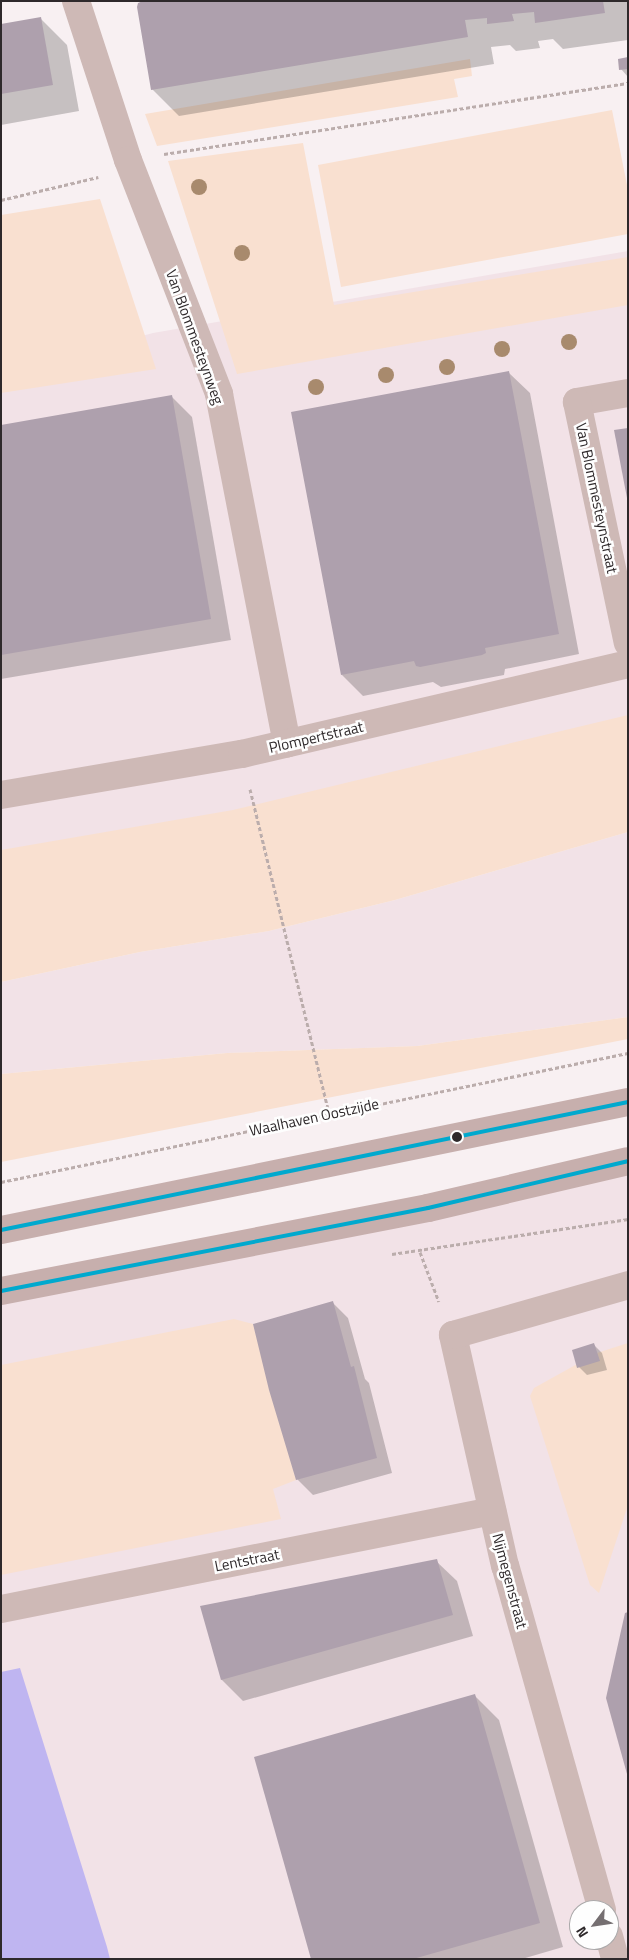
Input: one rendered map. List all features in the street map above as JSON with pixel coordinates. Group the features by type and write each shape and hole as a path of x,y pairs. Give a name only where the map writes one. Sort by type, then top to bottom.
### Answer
{"main road":[{"path":"1,1230 628,1102"},
{"path":"1,1291 428,1208 628,1161"}],"street":[{"name":"Van Blommesteynweg","path":"76,1 128,160 219,394 287,743"},
{"name":"Van Blommesteynstraat","path":"628,393 577,402 628,643"},
{"name":"Plompertstraat","path":"1,795 242,754 628,664"},
{"path":"453,1335 628,1285"},
{"name":"Nijmegenstraat","path":"453,1335 492,1511 599,1900"},
{"name":"Lentstraat","path":"1,1610 492,1511"}],"path":[{"path":"1,200 90,182 128,160 628,83"},
{"path":"242,754 329,1114"},
{"name":"Waalhaven Oostzijde","path":"1,1182 628,1053"},
{"path":"420,1252 453,1335"}],"shaded area":[{"path":"470,59 472,76 454,79 458,97 157,146 145,114"},
{"path":"612,110 628,190 628,234 341,287 318,165"},
{"path":"303,143 334,305 628,257 628,305 237,374 168,161"},
{"path":"100,199 156,369 1,393 1,215"},
{"path":"628,251 628,745 1,871 1,374 153,333"},
{"path":"628,715 628,832 395,900 269,931 140,952 1,982 1,850 233,810"},
{"path":"628,832 628,1017 417,1046 227,1053 1,1074 1,982 140,952 269,931 395,900"},
{"path":"628,1017 628,1039 1,1162 1,1074 227,1053 417,1046"},
{"path":"628,1168 628,1959 46,1959 1,1792 1,1282"},
{"path":"234,1319 253,1324 296,1480 273,1489 281,1519 1,1575 1,1365"},
{"path":"628,1343 628,1505 599,1593 590,1585 530,1396 534,1388 597,1353"},
{"path":"20,1668 110,1959 1,1959 1,1672"}],"building":[{"path":"143,1 603,1 605,13 535,23 534,12 512,14 514,21 487,24 487,18 465,20 468,37 151,90 137,7 138,3"},
{"path":"41,17 53,85 1,94 1,24"},
{"path":"628,57 628,69 619,70 618,59"},
{"path":"509,371 559,634 485,648 486,653 482,655 420,667 416,666 414,661 341,675 291,412"},
{"path":"172,395 211,619 1,655 1,425"},
{"path":"628,428 628,498 627,498 614,430"},
{"path":"333,1301 351,1367 354,1366 377,1458 296,1480 269,1390 253,1324"},
{"path":"594,1343 600,1361 577,1368 572,1350"},
{"path":"437,1559 453,1615 221,1680 200,1606"},
{"path":"628,1612 627,1774 606,1698 625,1613"},
{"path":"475,1694 540,1923 413,1959 311,1959 254,1757"}],"transit line":[{"path":"1,1230 628,1102"},
{"path":"1,1291 428,1208 628,1161"}]}
